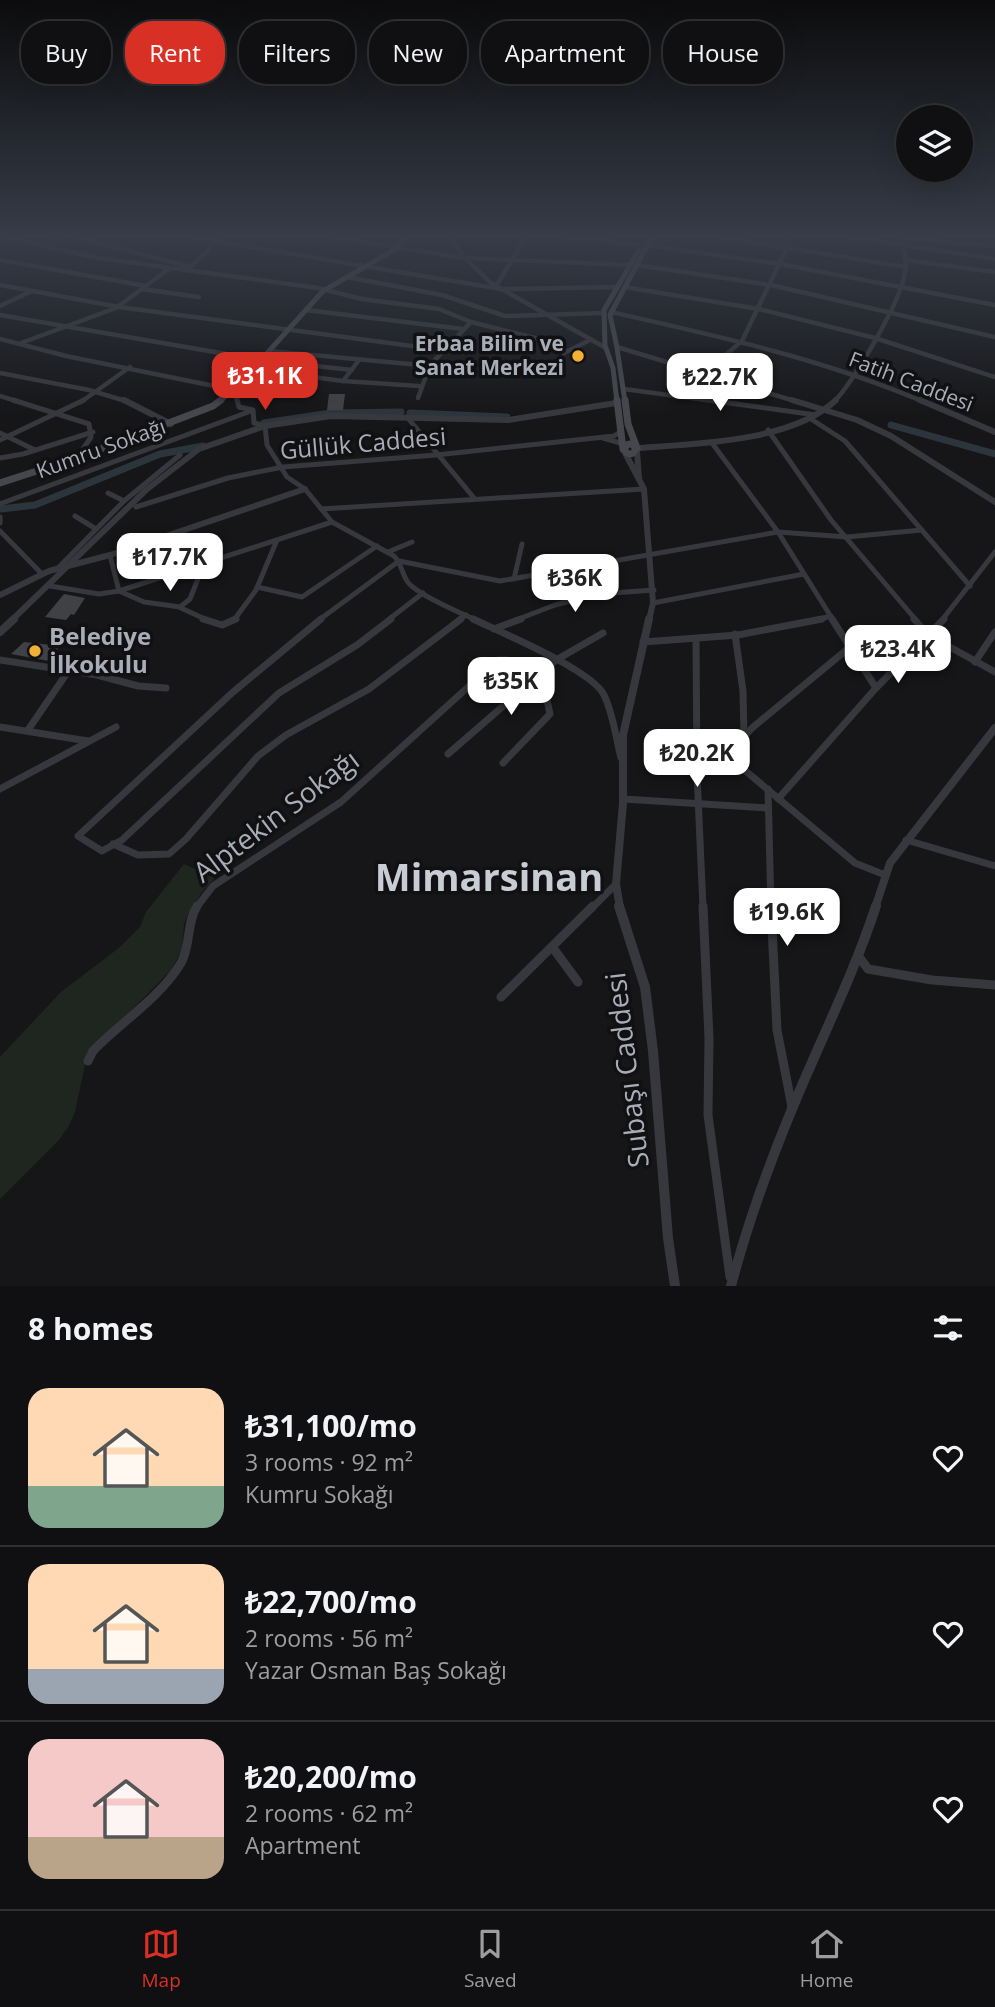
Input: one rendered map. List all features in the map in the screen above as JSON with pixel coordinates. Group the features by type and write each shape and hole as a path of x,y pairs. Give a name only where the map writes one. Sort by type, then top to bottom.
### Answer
{"main road":[{"path":"0,483 77,458 213,406 234,390 320,295"},
{"path":"615,295 603,313 624,389 628,424 637,449"},
{"path":"618,295 610,321 616,403 624,446 637,449"}],"street":[{"path":"0,306 23,295"},
{"path":"54,295 119,307 442,351"},
{"path":"21,343 119,307 135,295"},
{"path":"187,295 199,297"},
{"path":"347,295 439,309 471,322 532,336 564,353 590,340 610,344"},
{"path":"442,295 501,316 603,313"},
{"path":"512,295 590,340 828,408 883,432 995,502"},
{"path":"671,295 759,309 875,338 995,377"},
{"path":"678,394 742,341 766,295"},
{"path":"815,295 995,337"},
{"path":"637,449 712,443 818,415 843,392 899,295"},
{"path":"943,295 995,304"},
{"path":"306,310 463,330"},
{"name":"Fatih Caddesi","path":"611,312 742,341 854,374 995,432"},
{"path":"0,314 261,360 352,370"},
{"path":"418,398 419,386 431,366 471,322"},
{"path":"0,339 55,354 234,390 239,407 253,411 254,423 265,426"},
{"path":"269,351 431,366"},
{"path":"343,381 359,360"},
{"path":"0,440 61,414 99,391 130,367"},
{"path":"253,369 343,381 419,386"},
{"path":"0,373 99,391 142,405 171,424"},
{"path":"624,389 678,394 818,415"},
{"path":"0,396 89,424 93,432"},
{"path":"0,632 139,496 192,453 265,426 342,414 516,419 616,403"},
{"name":"Kumru Sokağı","path":"0,504 253,411"},
{"path":"406,415 436,455 474,498"},
{"path":"811,419 845,441 970,586"},
{"path":"265,426 267,445 283,467 286,477 305,489 332,522 388,552 399,561 500,581 778,531 847,537 922,530"},
{"path":"768,430 831,520 928,635 995,672"},
{"path":"0,458 93,432"},
{"path":"77,458 93,432"},
{"name":"Güllük Caddesi","path":"136,507 228,478 283,467 436,455 598,437 620,432"},
{"path":"0,433 35,450"},
{"path":"598,437 624,446"},
{"path":"712,443 778,531 876,688"},
{"name":"Subaşı Caddesi","path":"624,446 631,471 644,489 648,555 654,590 626,716 616,884 618,902 645,987 653,1051 668,1238 675,1286"},
{"name":"Subaşı Caddesi","path":"637,449 641,473 639,479"},
{"path":"57,569 124,501 180,455"},
{"path":"0,595 42,574 110,555 305,489"},
{"path":"321,509 644,489"},
{"path":"108,493 124,501"},
{"path":"75,516 96,529"},
{"path":"0,517 0,523"},
{"path":"50,586 99,594 119,591 332,522"},
{"path":"0,531 42,574"},
{"path":"119,591 144,601 180,607 225,625 242,611 257,587 276,540"},
{"path":"388,552 412,542"},
{"path":"514,579 522,544"},
{"path":"257,587 302,597 377,546"},
{"path":"778,799 876,688 951,611 995,552"},
{"path":"110,555 119,591"},
{"path":"180,607 190,599 205,561"},
{"path":"399,561 408,583 423,593 596,683 604,695 622,764"},
{"path":"399,561 342,600 272,657 197,723 78,836 102,851 113,845 279,693 357,645 423,593"},
{"path":"653,603 730,586 804,575"},
{"path":"494,629 555,606 599,594 654,590"},
{"path":"113,845 138,855 169,854 195,830 258,756 286,735 369,689 466,615"},
{"path":"643,642 696,639 782,628 831,616"},
{"path":"975,662 995,632"},
{"path":"448,754 556,660 603,633"},
{"path":"735,634 743,691 744,737"},
{"path":"696,639 699,803 709,1038 708,1115 731,1284"},
{"path":"850,647 744,737 735,747 735,762 855,863 885,875"},
{"name":"Alptekin Sokağı","path":"88,1061 93,1051 174,972 185,955 188,925 193,913 213,886 341,802 493,663 501,659 507,660 538,676"},
{"path":"0,660 69,670 138,686 166,688"},
{"path":"28,730 69,670"},
{"path":"503,763 550,715 538,676"},
{"path":"0,727 28,730 58,740 90,741"},
{"path":"0,789 116,727"},
{"path":"731,1284 746,1229 772,1168 792,1108 859,957 885,875 906,840 995,727"},
{"path":"768,789 768,877 776,1016 781,1070 792,1108"},
{"path":"623,799 768,808"},
{"path":"906,840 995,866"},
{"path":"501,997 616,884"},
{"path":"553,948 578,982"},
{"path":"859,957 868,969 932,980 995,985"}],"shaded area":[{"path":"184,864 215,878 202,892 188,915 184,924 182,950 171,970 87,1055 75,1112 69,1126 58,1141 0,1199 0,1057 61,992 120,947 140,927 146,912"}],"building":[{"path":"329,394 345,394 343,410 327,410"},
{"path":"64,594 85,598 74,615 71,614 66,620 45,617"},
{"name":"Belediye İlkokulu","path":"24,642 60,646 49,661 11,654"}],"waterway":[{"path":"264,423 331,413 401,412"},
{"path":"410,413 507,417"},
{"path":"891,425 995,454"},
{"path":"1,509 35,505 160,454 203,446"}],"place":[{"name":"Erbaa Bilim ve Sanat Merkezi","path":"578,356"},
{"name":"Belediye İlkokulu","path":"35,651"}],"district":[{"name":"Mimarsinan","path":"489,878"}]}
